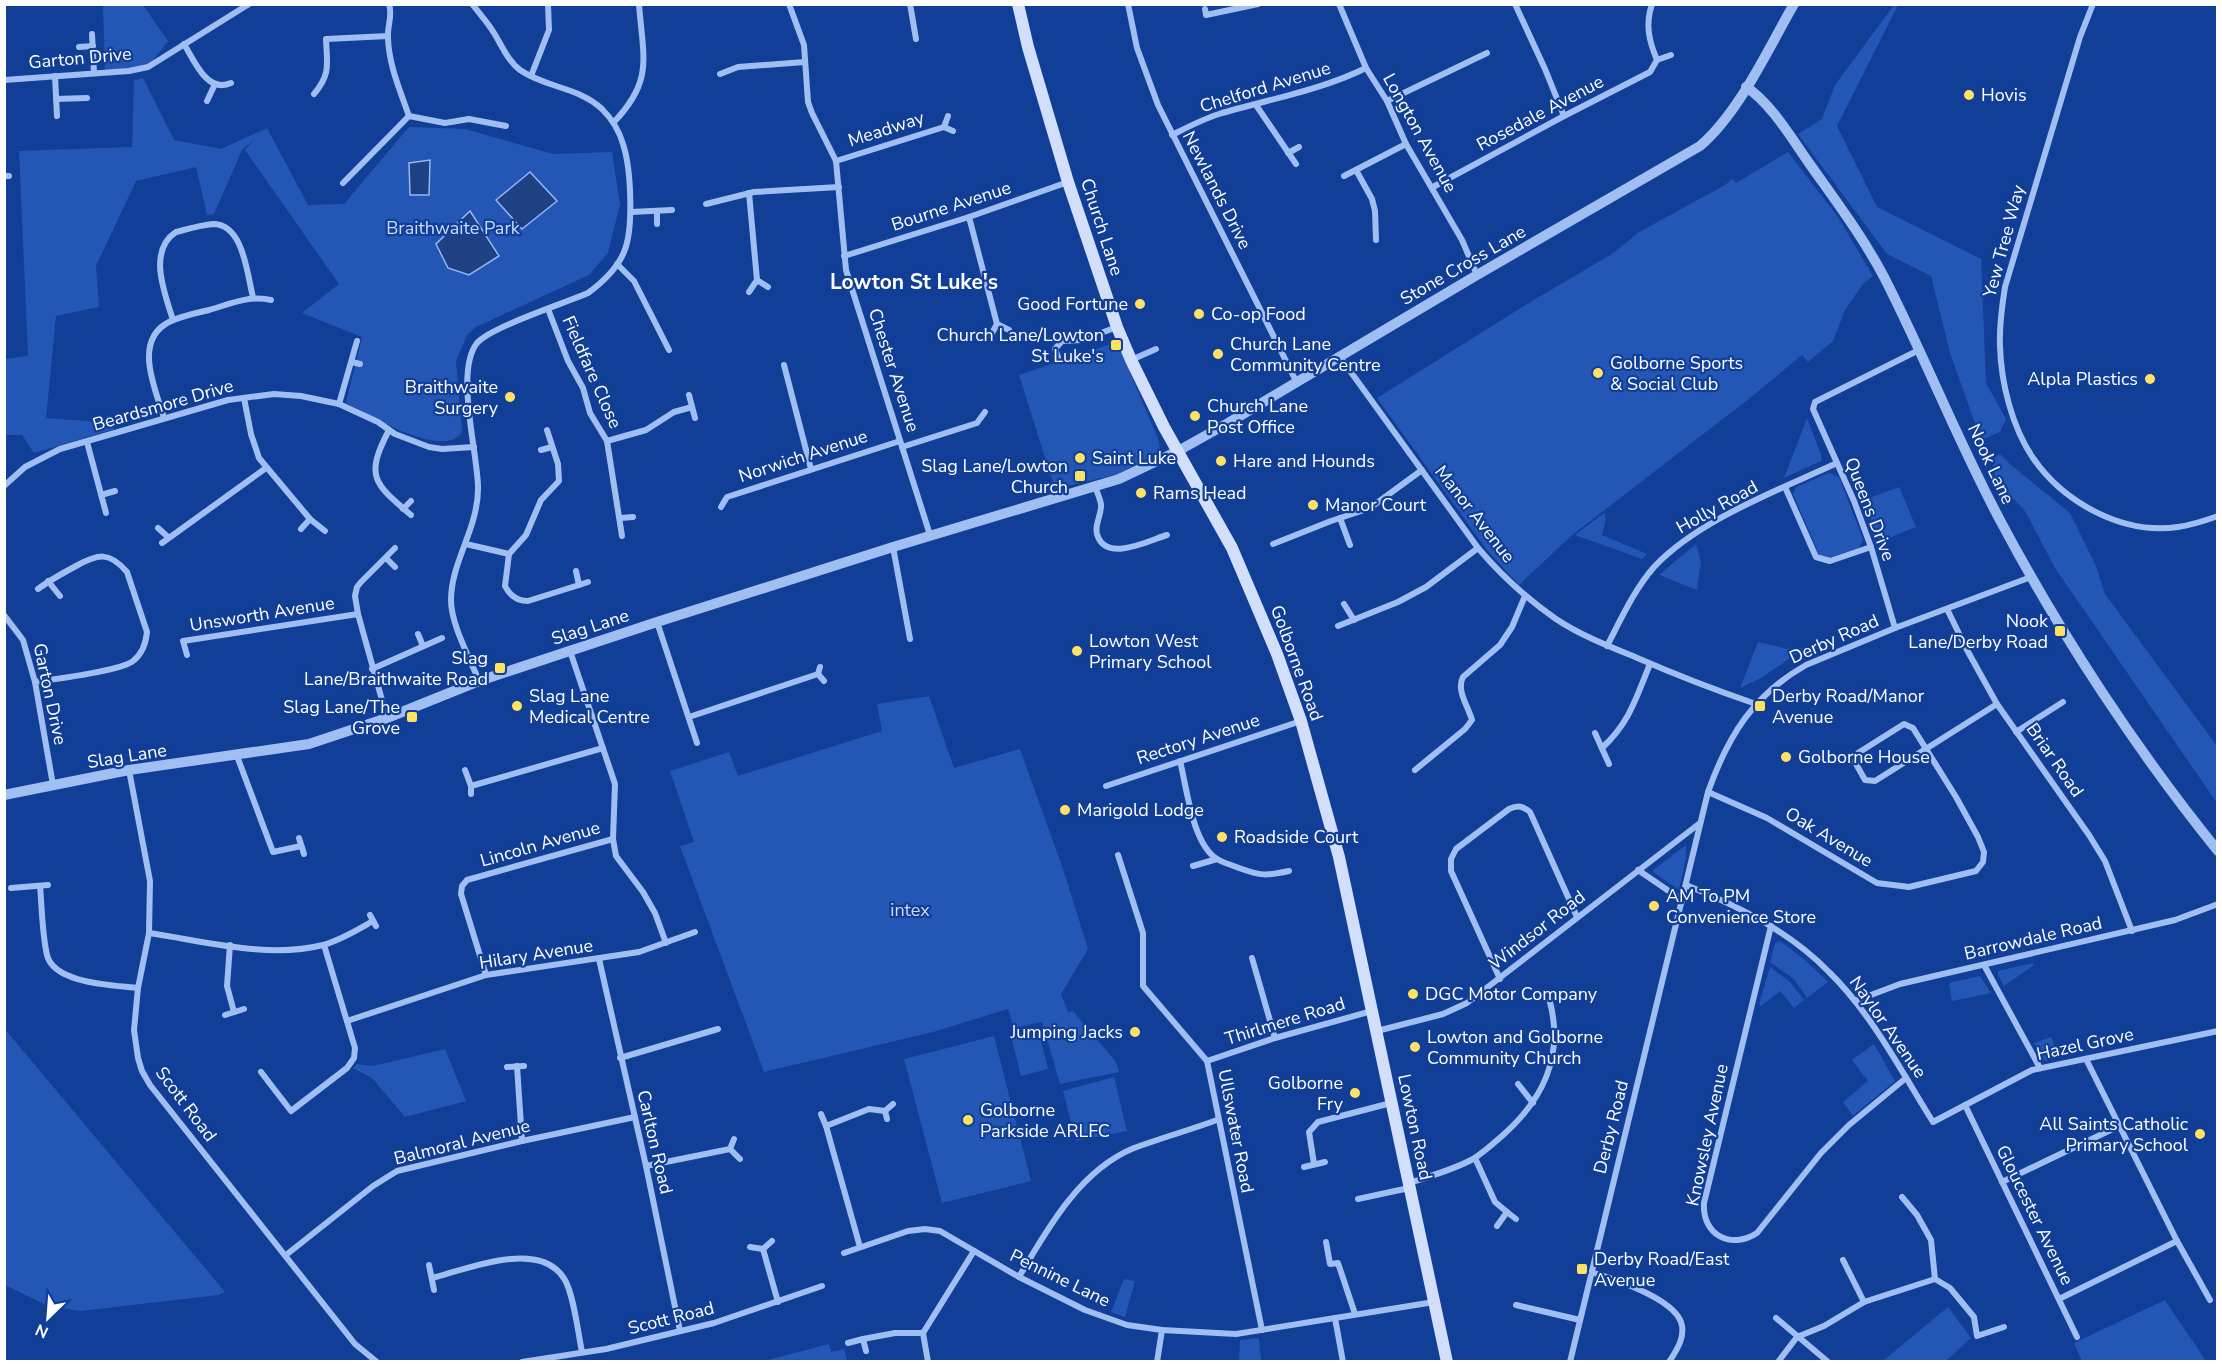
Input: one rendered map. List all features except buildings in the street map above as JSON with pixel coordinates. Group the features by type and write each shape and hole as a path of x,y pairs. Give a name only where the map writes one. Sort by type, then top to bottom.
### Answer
{"main road":[{"name":"Church Lane","path":"1018,4 1028,47 1068,182 1117,327 1131,360 1178,451"},
{"name":"Golborne Road","path":"1178,451 1232,548 1277,654 1301,722 1336,844 1349,900"},
{"name":"Lowton Road","path":"1349,900 1447,1362"}],"street":[{"name":"Garton Drive","path":"4,80 129,71 148,67 238,7 249,4"},
{"path":"389,4 391,11 388,36 391,67 409,116"},
{"path":"472,4 520,70 580,93 603,109 614,122 624,144 631,212 628,242 609,276 588,293 492,331 472,351 467,369 478,487 473,524 456,570 451,602 453,615 479,681"},
{"path":"531,76 549,30 548,4"},
{"path":"614,122 631,104 642,81 639,4"},
{"name":"Chester Avenue","path":"789,4 804,45 808,102 836,161 846,270 930,536"},
{"path":"910,4 916,39"},
{"name":"Newlands Drive","path":"1128,4 1137,48 1158,105 1297,383"},
{"path":"1206,15 1258,4"},
{"name":"Longton Avenue","path":"1339,4 1366,68 1387,101 1406,144 1462,240 1477,275"},
{"path":"1515,4 1564,116"},
{"path":"1652,4 1648,28 1649,40 1657,60"},
{"name":"Stone Cross Lane","path":"1178,451 1700,146 1720,127 1794,4"},
{"name":"Yew Tree Way","path":"2093,4 2070,70 2005,287 2000,317 2003,375 2017,427 2033,458 2052,482 2079,503 2101,515 2150,527 2176,528 2217,516"},
{"path":"92,34 94,73"},
{"path":"314,94 324,83 327,70 326,39 388,36"},
{"path":"184,44 203,76 215,84 223,86 231,83"},
{"path":"78,47 93,46"},
{"path":"1387,101 1487,53"},
{"name":"Rosedale Avenue","path":"1433,187 1650,72 1657,60 1671,56"},
{"path":"720,74 738,67 805,62"},
{"name":"Chelford Avenue","path":"1172,135 1210,118 1329,84 1366,68"},
{"path":"55,76 57,116"},
{"path":"207,101 215,84"},
{"name":"Nook Lane","path":"1746,87 1756,94 1791,138 1859,235 1884,276 2000,520 2031,577 2095,680 2159,773 2217,851"},
{"path":"56,99 87,98"},
{"path":"1256,105 1296,164"},
{"path":"409,116 445,123 469,119 506,126"},
{"path":"343,183 409,116"},
{"path":"948,116 944,127 953,131"},
{"name":"Meadway","path":"836,161 944,127"},
{"path":"1344,176 1406,144"},
{"path":"1288,153 1299,147"},
{"path":"1356,170 1372,200 1375,211 1376,240"},
{"name":"Bourne Avenue","path":"844,256 969,217 1068,182"},
{"path":"706,204 749,193 839,187"},
{"path":"749,193 758,280 749,292"},
{"path":"631,212 672,210"},
{"path":"657,211 657,224"},
{"path":"969,217 997,324 991,335"},
{"path":"173,320 160,271 165,245 171,235 176,232 214,224 222,225 232,232 240,244 252,297"},
{"path":"617,264 634,281 669,350"},
{"path":"758,280 768,286"},
{"path":"164,418 148,356 151,343 158,331 173,320 252,297 271,300"},
{"name":"Fieldfare Close","path":"548,309 568,361 584,388 590,414 607,441 622,536"},
{"path":"997,324 1009,330"},
{"path":"1046,354 1057,354 1056,345 1062,340 1082,340 1117,327"},
{"path":"339,404 357,341"},
{"path":"1131,360 1156,349"},
{"name":"Queens Drive","path":"1895,628 1871,547 1813,409 1815,402 1919,350"},
{"name":"Manor Avenue","path":"1340,357 1478,548 1495,568 1525,596 1557,620 1607,646 1755,704"},
{"path":"352,362 360,364"},
{"path":"784,365 811,469"},
{"path":"689,394 695,418"},
{"name":"Beardsmore Drive","path":"4,486 35,460 60,450 164,418 228,400 244,398 286,395 339,404 413,442 442,449 474,447"},
{"path":"244,398 253,442 266,468 310,519 325,531"},
{"path":"607,441 646,430 674,412 692,407"},
{"name":"Norwich Avenue","path":"721,507 727,497 811,469 977,423 985,412"},
{"path":"389,430 376,458 376,473 383,490 411,515"},
{"path":"547,430 558,464 559,481 541,500 526,535 509,554 505,586 513,597 520,601 528,601 588,582"},
{"path":"87,442 106,513"},
{"path":"541,450 552,447"},
{"name":"Slag Lane","path":"4,795 129,770 309,744 387,718 479,681 657,622 893,547 1119,479 1178,451"},
{"name":"Holly Road","path":"1607,646 1630,601 1647,576 1663,559 1703,528 1837,463"},
{"path":"162,543 266,468"},
{"path":"1273,544 1370,508 1422,470"},
{"path":"1095,486 1101,504 1097,521 1098,537 1106,546 1118,550 1167,535"},
{"name":"Holly Road","path":"1785,488 1816,557 1830,561 1871,547"},
{"path":"101,495 116,491"},
{"path":"404,509 411,501"},
{"path":"620,518 633,517"},
{"path":"1340,518 1350,545"},
{"path":"301,529 310,519"},
{"path":"158,528 168,537"},
{"path":"466,544 509,554"},
{"path":"893,547 910,639"},
{"path":"387,718 372,669 355,596 357,587 395,548"},
{"path":"1338,627 1398,602 1426,586 1478,548"},
{"path":"35,682 126,666 140,653 147,639 145,624 127,572 114,560 100,556 93,557 48,581 38,589"},
{"path":"386,558 395,567"},
{"path":"576,571 579,585"},
{"name":"Derby Road","path":"1570,1362 1708,792 1724,750 1755,704 1793,672 1895,628 2031,577"},
{"path":"48,581 60,596"},
{"path":"1415,770 1465,729 1472,720 1460,688 1460,682 1500,645 1512,627 1525,596"},
{"path":"1344,604 1354,620"},
{"name":"Briar Road","path":"1947,609 1997,704 2089,834 2105,861 2132,931"},
{"name":"Unsworth Avenue","path":"187,655 183,641 358,614"},
{"name":"Garton Drive","path":"4,615 23,640 35,682 53,785"},
{"path":"657,622 697,743"},
{"path":"418,634 423,646"},
{"path":"372,669 442,638"},
{"path":"570,651 615,784 613,839 616,856 644,892 666,943"},
{"path":"1602,748 1626,722 1650,664"},
{"path":"689,717 819,671 824,681"},
{"path":"2016,732 2063,702"},
{"path":"1927,749 1913,728 1904,724 1858,753 1855,762 1865,780 1875,781 1927,749 1997,704"},
{"name":"Rectory Avenue","path":"1106,786 1301,722"},
{"path":"1595,733 1609,764"},
{"path":"471,786 603,748"},
{"name":"Oak Avenue","path":"1708,792 1778,824 1866,878 1893,887 1909,887 1976,871 1983,862 1984,852 1968,817 1927,749"},
{"path":"237,756 273,852 301,846"},
{"path":"1180,761 1196,830 1208,851 1218,859 1267,876 1289,871"},
{"name":"Scott Road","path":"129,770 150,881 149,933 134,1014 135,1044 146,1078 355,1344 377,1362"},
{"path":"465,770 471,786 471,794"},
{"path":"1500,979 1451,870 1450,859 1456,849 1509,808 1516,805 1524,807 1530,812 1577,917"},
{"name":"Windsor Road","path":"1377,1031 1454,1010 1500,979 1701,823"},
{"path":"298,838 304,854"},
{"name":"Lincoln Avenue","path":"486,975 461,894 462,886 467,880 613,839"},
{"name":"Ullswater Road","path":"1118,855 1143,933 1141,981 1143,986 1207,1061 1217,1120 1262,1330"},
{"path":"1192,866 1218,859"},
{"path":"1638,870 1682,900"},
{"path":"11,888 48,885"},
{"name":"Naylor Avenue","path":"1686,885 1733,905 1771,926 1820,963 1855,1002 1933,1122"},
{"path":"40,886 47,956 55,968 72,978 138,988"},
{"name":"Barrowdale Road","path":"1855,1002 1900,984 2175,921 2217,904"},
{"path":"149,933 274,951 324,945 356,931 373,920"},
{"name":"Knowsley Avenue","path":"1771,926 1704,1203 1704,1215 1713,1231 1729,1240 1738,1241 1747,1240 1757,1233 1821,1153 1849,1125 1906,1078"},
{"name":"Hilary Avenue","path":"347,1022 486,975 639,952 695,932"},
{"path":"230,945 227,986 234,1012"},
{"path":"261,1072 291,1111 352,1063 355,1048 324,945"},
{"path":"1252,958 1275,1038"},
{"name":"Carlton Road","path":"599,959 646,1166 680,1331"},
{"path":"1984,965 2040,1068"},
{"path":"1358,1199 1408,1186 1475,1158 1505,1134 1533,1104 1542,1088 1554,1051 1554,1018 1550,1002"},
{"path":"225,1015 244,1009"},
{"name":"Thirlmere Road","path":"1207,1061 1275,1038 1372,1011"},
{"path":"620,1059 718,1029"},
{"name":"Hazel Grove","path":"1933,1122 2032,1070 2217,1031"},
{"path":"2086,1059 2177,1241 2210,1300"},
{"path":"507,1067 520,1066 522,1141"},
{"path":"1518,1084 1533,1104"},
{"path":"1314,1164 1309,1132 1318,1122 1391,1103"},
{"path":"826,1126 869,1109 886,1115 892,1104"},
{"name":"Gloucester Avenue","path":"1965,1105 2077,1337"},
{"path":"821,1114 860,1247"},
{"name":"Balmoral Avenue","path":"286,1255 373,1186 397,1171 635,1117"},
{"path":"1019,1277 1064,1208 1086,1181 1098,1171 1133,1149 1217,1120"},
{"path":"2002,1182 2119,1126"},
{"path":"730,1149 734,1139"},
{"path":"646,1166 730,1149"},
{"path":"730,1149 740,1159"},
{"path":"1475,1158 1495,1202 1516,1219"},
{"path":"1304,1167 1324,1162"},
{"path":"1902,1197 1917,1215 1931,1240 1935,1279"},
{"path":"1497,1226 1507,1212"},
{"name":"Pennine Lane","path":"844,1253 908,1231 924,1229 947,1234 1064,1301 1128,1324 1162,1330 1236,1334 1434,1302"},
{"path":"763,1249 772,1241"},
{"path":"2059,1299 2177,1241"},
{"path":"1326,1242 1330,1264 1338,1263 1355,1314"},
{"path":"750,1247 763,1249"},
{"path":"763,1249 778,1302"},
{"path":"928,1362 924,1333 974,1251"},
{"path":"432,1278 512,1258 529,1258 545,1262 565,1280 582,1352"},
{"path":"1843,1260 1864,1302"},
{"path":"429,1265 434,1290"},
{"path":"1592,1272 1635,1287 1671,1310 1680,1319 1682,1330 1680,1341 1669,1362"},
{"path":"1778,1362 1797,1337 1824,1326 1864,1302 1935,1279 1950,1288 1974,1317 1977,1336 2004,1326"},
{"name":"Scott Road","path":"522,1362 606,1349 714,1323 822,1286"},
{"path":"1515,1305 1580,1320"},
{"path":"1335,1318 1343,1362"},
{"path":"1776,1318 1827,1361"},
{"path":"1157,1362 1162,1330"},
{"path":"848,1343 895,1333 924,1333"},
{"path":"863,1339 866,1351"}],"green space":[{"path":"103,5 143,5 168,41 148,67 105,73"},
{"path":"1894,5 1898,5 1837,126 1877,207 1981,259 1986,383 2006,419 2000,432 1981,440 1950,353 1931,276 1887,254 1798,134 1822,119 1835,85"},
{"name":"Braithwaite Park","path":"143,78 174,140 221,149 267,128 308,205 344,204 409,127 465,129 553,154 612,152 620,204 608,253 589,275 476,327 467,335 456,361 462,432 453,440 440,441 423,438 387,425 346,403 362,337 302,313 339,284 245,150 256,138 242,150 214,214 207,215 196,167 136,181 96,266 99,307 56,316 46,418 112,423 114,429 34,453 22,435 5,435 4,359 28,356 19,151 132,147 134,80"},
{"name":"Golborne Sports & Social Club","path":"1788,152 1838,217 1873,276 1863,284 1845,310 1833,341 1808,362 1802,355 1571,536 1519,585 1487,550 1377,398 1612,254 1639,232 1732,179 1736,183"},
{"path":"1117,342 1159,441 1160,452 1118,474 1055,489 1019,375"},
{"path":"1807,418 1821,455 1821,461 1784,478"},
{"path":"2000,454 2070,513 2096,566 2105,594 2217,746 2217,803 2055,568 2025,511 1996,480 1992,460"},
{"path":"1829,473 1839,477 1863,539 1859,548 1828,558 1819,554 1793,494 1796,487"},
{"path":"1899,487 1916,527 1879,542 1864,500"},
{"path":"1604,513 1606,519 1602,535 1647,554 1642,559 1575,535"},
{"path":"1696,544 1701,562 1697,590 1659,575"},
{"path":"1758,642 1787,649 1805,648 1761,678 1740,688"},
{"name":"intex","path":"929,696 954,768 1020,749 1064,872 1088,949 1061,994 1068,1012 1073,1011 1116,1062 1119,1072 1060,1084 1042,1022 1014,1028 1008,1009 933,1032 764,1072 680,846 694,842 670,771 729,752 738,776 882,731 877,704"},
{"path":"1686,845 1686,857 1679,890 1652,871"},
{"path":"1780,941 1828,982 1807,998 1794,979 1770,962 1775,943"},
{"path":"2033,963 2034,965 2004,986 1998,971"},
{"path":"1770,967 1790,982 1804,1000 1794,1008 1780,991 1761,1006 1759,1004"},
{"path":"1980,976 1991,993 1952,1001 1949,983"},
{"path":"4,1028 225,1292 218,1295 81,1311 48,1306 5,1285"},
{"path":"1038,1030 1048,1069 1021,1076 1011,1036"},
{"name":"Golborne Parkside ARLFC","path":"994,1036 1031,1181 942,1203 904,1059"},
{"path":"2051,1037 2059,1057 2046,1061 2034,1043"},
{"path":"1874,1044 1895,1081 1853,1116 1843,1102 1868,1081 1852,1060"},
{"path":"445,1049 466,1101 405,1117 372,1078 353,1068 357,1064 373,1066"},
{"path":"1114,1077 1127,1131 1076,1141 1063,1091"},
{"path":"1124,1279 1135,1281 1125,1317 1111,1312"},
{"path":"2165,1300 2206,1361 2082,1361 2074,1343"},
{"path":"1948,1307 1971,1338 1946,1361 1883,1361"},
{"path":"1259,1338 1261,1361 1239,1361 1240,1340"},
{"path":"829,1344 831,1352 844,1349 847,1361 764,1361"}],"shaded area":[{"path":"430,160 429,195 410,195 409,163"},
{"path":"530,172 557,201 522,229 496,200"},
{"path":"470,211 499,256 469,275 448,268 436,244"}],"place":[{"name":"Hovis","path":"1969,95"},
{"name":"Good Fortune","path":"1140,304"},
{"name":"Co-op Food","path":"1199,314"},
{"name":"Church Lane/Lowton St Luke's","path":"1116,345"},
{"name":"Church Lane Community Centre","path":"1218,354"},
{"name":"Golborne Sports & Social Club","path":"1598,373"},
{"name":"Alpla Plastics","path":"2150,379"},
{"name":"Braithwaite Surgery","path":"510,397"},
{"name":"Church Lane Post Office","path":"1195,416"},
{"name":"Saint Luke","path":"1080,458"},
{"name":"Hare and Hounds","path":"1221,461"},
{"name":"Slag Lane/Lowton Church","path":"1080,476"},
{"name":"Rams Head","path":"1141,493"},
{"name":"Manor Court","path":"1313,505"},
{"name":"Nook Lane/Derby Road","path":"2060,631"},
{"name":"Lowton West Primary School","path":"1077,651"},
{"name":"Slag Lane/Braithwaite Road","path":"500,668"},
{"name":"Slag Lane Medical Centre","path":"517,706"},
{"name":"Derby Road/Manor Avenue","path":"1760,706"},
{"name":"Slag Lane/The Grove","path":"412,717"},
{"name":"Golborne House","path":"1786,757"},
{"name":"Marigold Lodge","path":"1065,810"},
{"name":"Roadside Court","path":"1222,837"},
{"name":"AM To PM Convenience Store","path":"1654,906"},
{"name":"DGC Motor Company","path":"1413,994"},
{"name":"Jumping Jacks","path":"1135,1032"},
{"name":"Lowton and Golborne Community Church","path":"1415,1047"},
{"name":"Golborne Fry","path":"1355,1093"},
{"name":"Golborne Parkside ARLFC","path":"968,1120"},
{"name":"All Saints Catholic Primary School","path":"2200,1134"},
{"name":"Derby Road/East Avenue","path":"1582,1269"}],"district":[{"name":"Lowton St Luke's","path":"914,282"}]}
